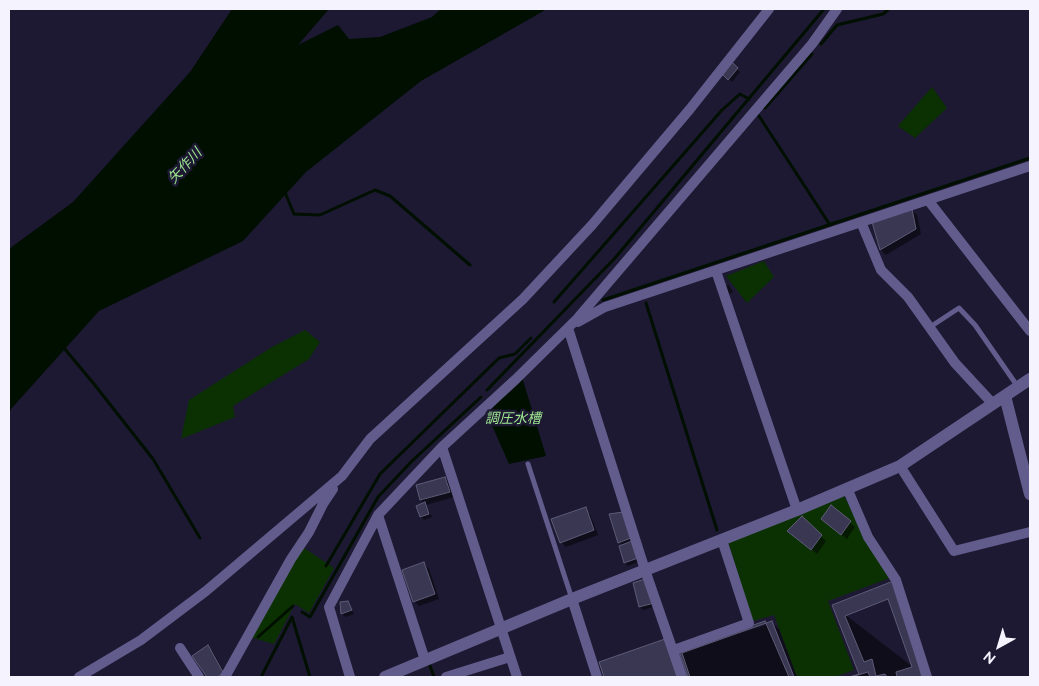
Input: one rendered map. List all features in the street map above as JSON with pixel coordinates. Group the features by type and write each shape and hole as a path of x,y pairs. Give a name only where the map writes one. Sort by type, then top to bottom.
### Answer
{"street":[{"path":"225,677 290,559 309,532 323,504 370,439 526,296 592,226 690,109 769,9"},
{"path":"350,677 329,607 378,515 442,447 568,328 812,44 837,9"},
{"path":"568,328 605,307 1030,166"},
{"path":"928,200 1030,331"},
{"path":"861,222 880,270 908,297 955,364 993,404"},
{"path":"716,271 797,510"},
{"path":"568,328 644,570 682,677"},
{"path":"393,676 425,660 501,628 797,510 900,466 1030,379"},
{"path":"1005,396 1030,494"},
{"path":"442,447 517,677"},
{"path":"900,466 954,551 1030,532"},
{"path":"79,677 141,640 206,591 342,476"},
{"path":"847,488 868,537 896,580 927,677"},
{"path":"378,515 425,660"},
{"path":"674,650 749,622 722,540"},
{"path":"572,599 597,677"},
{"path":"180,648 199,677"},
{"path":"446,677 510,657"}],"lane":[{"path":"930,327 959,308 976,325 1019,387"},
{"path":"528,464 572,599"}],"green space":[{"path":"932,87 947,108 915,138 898,126"},
{"path":"764,261 774,277 747,303 726,276"},
{"path":"305,330 320,342 309,359 233,406 235,417 181,439 189,400 272,347"},
{"path":"844,496 890,578 828,601 854,670 835,677 797,677 774,615 753,621 728,542"},
{"path":"304,548 334,568 309,613 295,604 274,644 250,637 292,560"}],"water":[{"name":"矢作川","path":"232,9 329,9 298,45 338,25 349,39 380,37 432,17 441,9 547,9 421,81 306,172 243,241 99,311 11,409 9,415 9,249 73,202 190,72"},
{"name":"調圧水槽","path":"522,377 546,456 509,464 487,414"}],"building":[{"path":"732,62 738,68 728,80 722,74"},
{"path":"912,209 916,229 880,250 872,222"},
{"path":"445,477 450,492 420,500 416,485"},
{"path":"425,502 429,514 420,517 416,506"},
{"path":"831,505 851,521 841,535 821,519"},
{"path":"586,507 594,530 560,543 551,519"},
{"path":"623,512 631,538 618,543 609,514"},
{"path":"802,516 822,535 811,550 787,531"},
{"path":"632,541 638,558 624,563 619,546"},
{"path":"424,562 435,594 413,602 402,570"},
{"path":"645,579 654,603 639,607 633,583"},
{"path":"896,580 922,677 849,677 859,674 832,605"},
{"path":"888,599 912,667 896,672 897,677 887,677 885,674 876,676 872,659 864,662 845,616"},
{"path":"348,601 352,610 341,614 340,602"},
{"path":"765,621 789,677 688,677 679,651"},
{"path":"772,621 794,677 690,677 682,653"},
{"path":"665,639 677,677 604,677 599,662"},
{"path":"208,645 223,672 218,677 207,677 192,656"},
{"path":"868,672 870,677 851,677"}],"waterway":[{"path":"487,390 615,258 824,9"},
{"path":"821,44 837,25 883,14 889,9"},
{"path":"765,108 812,54"},
{"path":"554,302 722,110 740,94 749,99"},
{"path":"759,116 830,225"},
{"path":"603,300 1030,158"},
{"path":"284,190 294,214 320,215 375,190 390,196 470,265"},
{"path":"646,303 717,530"},
{"path":"326,566 380,474 499,358 515,354 531,338"},
{"path":"64,348 153,459 200,538"},
{"path":"302,612 310,617 378,497 411,462 481,397"},
{"path":"258,637 293,606"},
{"path":"292,617 310,677"},
{"path":"261,677 292,617"},
{"path":"429,663 434,677"}]}
